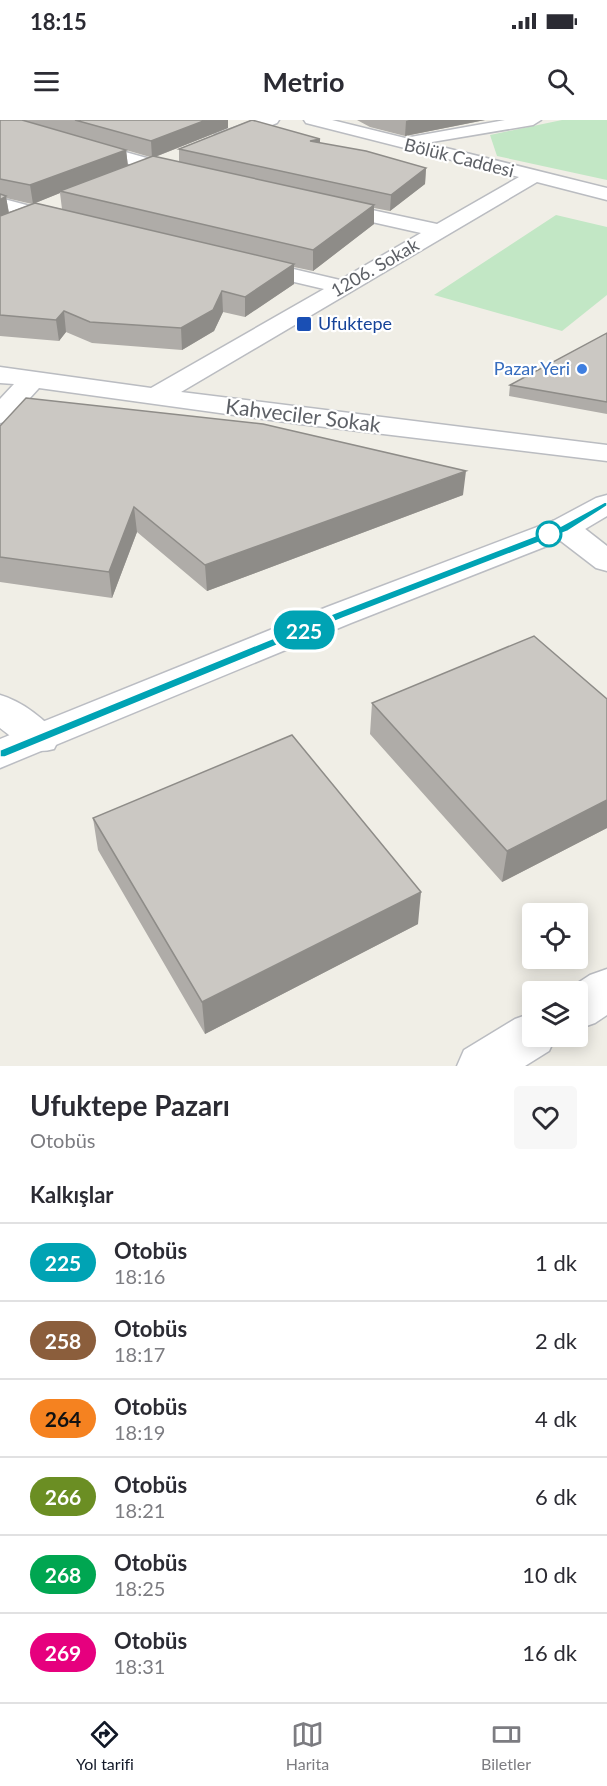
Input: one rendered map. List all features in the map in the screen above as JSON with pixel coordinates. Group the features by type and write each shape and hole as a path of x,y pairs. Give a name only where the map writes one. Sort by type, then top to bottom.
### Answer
{"street":[{"path":"206,145 271,120"},
{"name":"Bölük Caddesi","path":"312,120 607,194"},
{"path":"401,143 533,120"},
{"path":"0,122 198,177"},
{"path":"130,175 184,154"},
{"name":"1206. Sokak","path":"155,396 533,177"},
{"path":"8,225 65,200"},
{"path":"313,203 439,231"},
{"path":"0,204 79,224"},
{"path":"228,260 343,287"},
{"name":"Kahveciler Sokak","path":"0,375 300,416 607,453"},
{"path":"0,415 33,379"},
{"path":"0,754 339,615 564,528 607,504"},
{"path":"564,528 607,561"},
{"path":"0,708 40,739"},
{"path":"588,1002 607,990"},
{"path":"482,1066 522,1041"}],"green space":[{"path":"562,120 607,120 607,180 497,156 490,135"},
{"path":"556,215 607,227 607,295 562,331 434,295"}],"building":[{"path":"0,120 22,120 126,150 30,185 0,179"},
{"path":"75,120 206,120 151,141"},
{"path":"252,120 320,139 310,141 366,151 426,168 391,195 179,149"},
{"path":"153,156 374,205 313,250 60,191"},
{"path":"35,203 294,264 245,297 222,291 213,310 181,328 90,322 64,311 56,320 0,315 0,216"},
{"name":"Pazar Yeri","path":"607,333 607,402 510,385"},
{"path":"26,398 263,424 466,471 205,565 134,507 109,572 0,557 0,426"},
{"path":"534,636 607,699 607,800 507,851 372,703"},
{"path":"292,735 421,892 202,1002 93,818"}],"bus line":[{"name":"225","path":"0,754 339,615 564,528 607,504"}],"place":[{"name":"Ufuktepe","path":"304,324"},
{"name":"Pazar Yeri","path":"582,369"}]}
